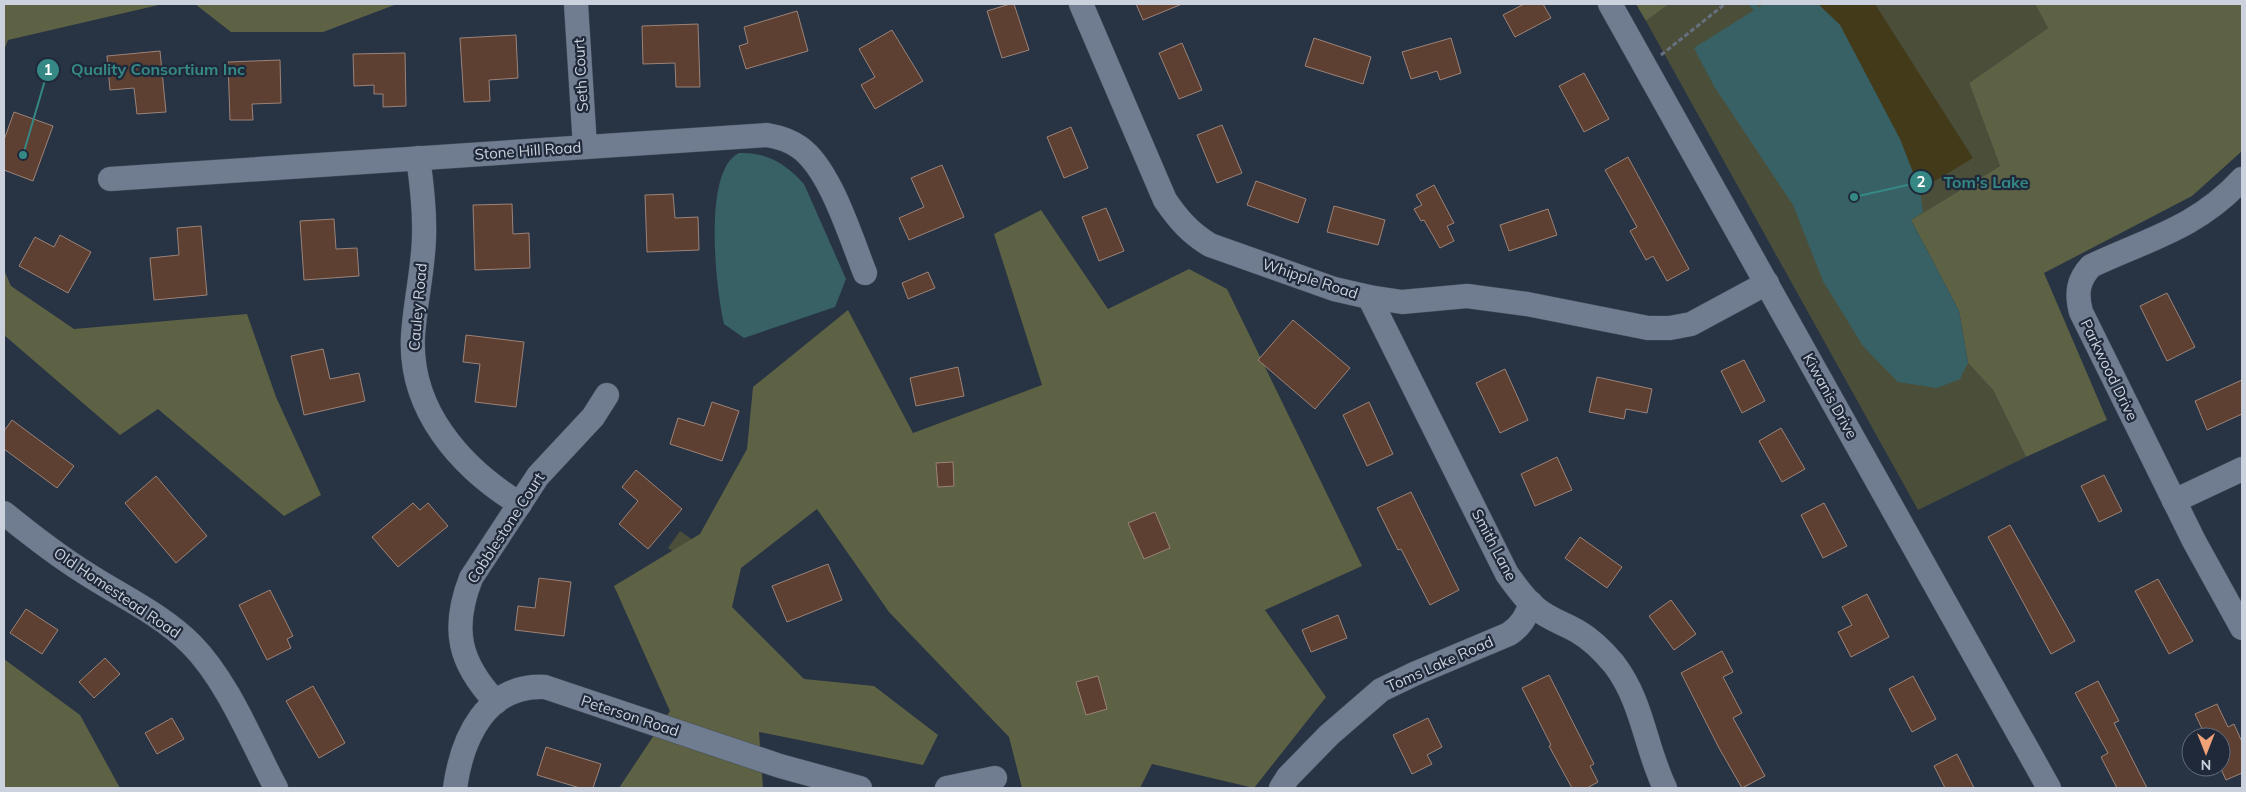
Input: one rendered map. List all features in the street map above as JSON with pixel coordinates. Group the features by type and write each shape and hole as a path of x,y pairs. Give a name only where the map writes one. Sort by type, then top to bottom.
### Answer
{"street":[{"name":"Seth Court","path":"576,4 585,147"},
{"name":"Whipple Road","path":"1081,4 1165,200 1178,219 1210,245 1334,289 1369,297 1402,302 1467,296 1527,304 1648,328 1670,328 1691,324 1767,283"},
{"name":"Kiwanis Drive","path":"1610,4 2049,788"},
{"name":"Stone Hill Road","path":"110,179 767,135 784,138 800,148 814,161 826,179 865,273"},
{"name":"Cauley Road","path":"418,158 424,205 424,240 413,337 417,379 428,410 450,446 489,484 520,504"},
{"name":"Parkwood Drive","path":"2242,179 2208,210 2179,229 2091,266 2083,274 2079,286 2078,299 2081,312 2174,501 2242,628"},
{"name":"Smith Lane","path":"1369,297 1507,574 1520,593 1531,603 1556,622 1584,636 1614,664 1628,686 1640,711 1664,788"},
{"name":"Cobblestone Court","path":"496,702 472,672 465,654 461,635 461,615 464,596 472,578 538,476 593,417 607,395"},
{"path":"2174,501 2242,469"},
{"name":"Old Homestead Road","path":"4,513 85,573 171,627 192,645 209,666 238,714 276,788"},
{"name":"Toms Lake Road","path":"1281,788 1288,777 1328,735 1381,690 1509,634 1518,628 1523,621 1531,603"},
{"name":"Peterson Road","path":"455,788 458,765 466,742 477,722 496,702 518,690 545,687 780,766 860,788"},
{"path":"947,788 995,778"}],"path":[{"path":"1645,67 1725,4"}],"shaded area":[{"path":"4,4 163,4 8,40 4,50"},
{"path":"195,4 397,4 323,32 231,32"},
{"path":"1636,4 1669,4 1646,21"},
{"path":"1669,4 2035,4 2048,28 1969,83 2000,166 1911,220 1968,363 1993,390 2026,457 1918,510 1646,21"},
{"path":"1764,4 1818,4 1840,25 1900,139 1920,190 1923,212 1911,220 1959,311 1968,363 1960,379 1937,388 1898,382 1863,346 1823,281 1793,205 1714,86 1694,48"},
{"path":"2035,4 2242,4 2242,151 2192,196 2044,273 2107,420 2026,457 1993,390 1968,363 1959,311 1911,220 2000,166 1969,83 2048,28"},
{"path":"739,153 767,157 783,165 804,184 846,279 835,307 744,338 724,324 715,259 716,206 720,182 727,164"},
{"path":"1041,210 1108,309 1189,269 1227,289 1362,566 1265,610 1326,697 1254,788 1152,764 1140,788 1022,788 1009,737 889,612 817,509 741,568 732,607 804,679 874,686 938,735 923,765 759,732 763,788 619,788 670,711 614,586 700,534 747,449 753,387 848,310 913,433 1042,385 994,234"},
{"path":"4,270 11,286 74,329 247,314 276,397 321,495 284,516 158,409 120,435 4,335"},
{"path":"680,531 706,549 695,566 668,548"},
{"path":"4,659 80,715 120,788 4,788"}],"sand":[{"path":"1818,4 1875,4 1973,158 1920,190 1840,25"}],"building":[{"path":"1014,4 1029,50 1002,58 987,11"},
{"path":"1136,4 1182,4 1143,20"},
{"path":"1524,4 1543,4 1551,18 1515,37 1503,15"},
{"path":"797,11 808,51 746,69 739,46 748,43 744,27"},
{"path":"698,24 700,87 676,87 675,63 643,64 642,26"},
{"path":"892,30 923,81 875,109 861,85 875,77 859,49"},
{"path":"516,35 518,78 489,80 490,101 464,102 460,38"},
{"path":"1314,38 1371,57 1363,84 1305,66"},
{"path":"1451,38 1461,73 1440,80 1437,71 1411,79 1402,52"},
{"path":"1182,43 1202,90 1179,99 1159,53"},
{"path":"160,51 166,112 137,114 134,88 110,90 107,56"},
{"path":"405,53 406,106 383,107 383,94 374,94 374,85 354,86 353,54"},
{"path":"280,60 281,103 252,104 253,120 230,120 228,62"},
{"path":"1584,73 1609,119 1584,132 1559,86"},
{"path":"14,112 53,126 33,181 4,170 4,140"},
{"path":"1222,125 1242,173 1217,183 1197,135"},
{"path":"1071,127 1088,168 1064,178 1047,137"},
{"path":"1628,157 1689,269 1667,281 1653,256 1646,260 1630,231 1637,227 1605,170"},
{"path":"942,165 964,217 909,240 899,218 924,207 911,178"},
{"path":"1256,181 1306,199 1298,223 1247,205"},
{"path":"1434,185 1454,223 1447,226 1454,241 1440,248 1424,220 1421,221 1414,209 1422,205 1416,195"},
{"path":"673,194 675,218 698,217 699,250 647,252 645,195"},
{"path":"512,204 513,234 529,233 530,268 475,270 473,205"},
{"path":"1334,206 1385,220 1378,245 1327,232"},
{"path":"1106,208 1124,251 1099,261 1082,217"},
{"path":"1548,209 1557,235 1509,251 1500,225"},
{"path":"334,219 336,249 357,248 359,276 304,280 300,221"},
{"path":"201,226 207,295 154,300 150,258 179,255 177,228"},
{"path":"60,235 91,252 68,293 19,266 35,237 54,247"},
{"path":"928,272 935,288 908,299 902,283"},
{"path":"2167,293 2195,347 2167,361 2140,306"},
{"path":"1293,320 1350,368 1315,409 1258,360"},
{"path":"466,335 524,342 516,407 475,402 480,364 463,362"},
{"path":"323,349 330,379 359,373 365,401 304,415 291,356"},
{"path":"1744,360 1765,401 1742,413 1721,371"},
{"path":"958,367 964,396 916,406 910,378"},
{"path":"1505,369 1528,420 1500,433 1476,383"},
{"path":"1597,377 1652,389 1647,413 1626,409 1624,419 1589,412"},
{"path":"2242,380 2242,414 2207,430 2195,401"},
{"path":"712,402 739,411 722,461 670,444 678,418 704,426"},
{"path":"1369,402 1393,454 1367,466 1343,415"},
{"path":"12,420 74,466 57,488 4,449 4,431"},
{"path":"1781,428 1805,469 1782,482 1759,441"},
{"path":"1557,457 1572,490 1535,506 1521,474"},
{"path":"953,462 954,486 938,487 936,463"},
{"path":"636,470 682,509 648,549 619,524 638,501 622,487"},
{"path":"2104,475 2122,511 2099,522 2081,486"},
{"path":"156,476 207,536 176,563 125,503"},
{"path":"1411,492 1459,590 1430,605 1401,549 1398,550 1377,508"},
{"path":"413,503 420,510 428,503 448,526 398,567 372,537"},
{"path":"1824,503 1847,546 1823,558 1801,515"},
{"path":"1155,512 1170,548 1144,559 1128,523"},
{"path":"2010,525 2075,641 2051,654 1988,537"},
{"path":"1580,537 1622,567 1607,588 1565,558"},
{"path":"828,564 842,600 787,622 772,586"},
{"path":"539,578 571,582 564,636 515,630 518,606 535,608"},
{"path":"2158,579 2193,641 2169,654 2135,591"},
{"path":"270,590 293,636 287,639 291,648 267,660 239,605"},
{"path":"1867,594 1889,637 1851,657 1838,632 1852,625 1842,607"},
{"path":"1671,600 1696,634 1674,650 1649,616"},
{"path":"26,609 58,630 42,654 10,633"},
{"path":"1338,615 1347,638 1311,652 1302,630"},
{"path":"1722,651 1733,672 1723,677 1742,713 1733,718 1765,776 1742,788 1719,748 1681,673"},
{"path":"105,658 120,674 94,698 79,682"},
{"path":"1549,675 1594,764 1590,766 1598,782 1587,788 1572,788 1549,746 1551,745 1522,688"},
{"path":"1098,676 1107,709 1086,715 1076,682"},
{"path":"1913,676 1936,719 1912,732 1889,689"},
{"path":"2098,681 2119,721 2114,723 2147,788 2117,788 2101,757 2108,753 2075,693"},
{"path":"313,686 345,743 319,758 286,701"},
{"path":"2217,704 2228,727 2201,727 2195,714"},
{"path":"172,718 184,739 157,754 145,733"},
{"path":"1428,718 1442,747 1427,755 1432,764 1412,774 1393,735"},
{"path":"2234,724 2242,742 2242,773 2226,780 2225,777 2231,777 2231,727 2228,727"},
{"path":"546,747 601,764 593,788 580,788 537,775"},
{"path":"1957,754 1974,788 1945,788 1934,766"}],"waterway":[{"path":"1752,4 1756,9"}],"place":[{"name":"Quality Consortium Inc","path":"23,155"},
{"name":"Tom's Lake","path":"1854,197"}]}
